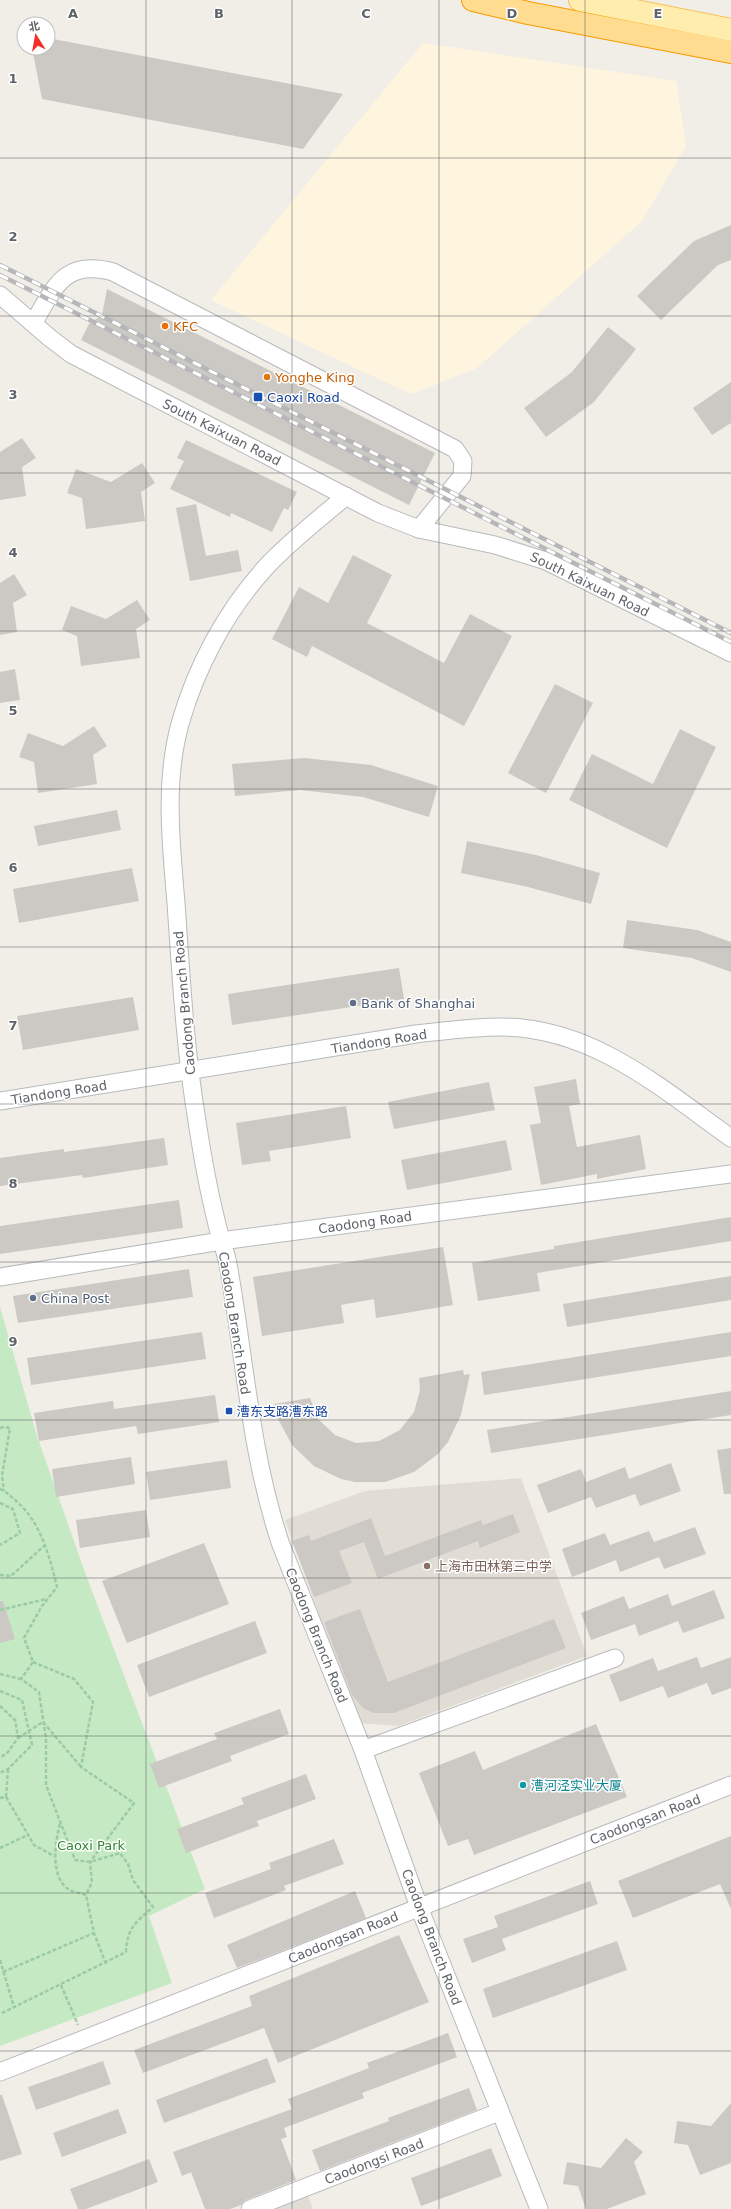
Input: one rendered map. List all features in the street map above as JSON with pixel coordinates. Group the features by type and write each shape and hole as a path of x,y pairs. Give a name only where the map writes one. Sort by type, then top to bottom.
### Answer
{"highway":[{"path":"473,0 528,13 731,52"}],"main road":[{"path":"580,0 731,30"}],"street":[{"path":"34,322 53,288 60,280 71,272 85,268 98,268 113,272 455,449 463,461 462,476 419,529"},
{"name":"South Kaixuan Road","path":"0,295 71,354 378,513 419,529 495,545 546,561 731,653"},
{"name":"Caodong Branch Road","path":"346,496 284,548 265,568 233,608 195,680 180,724 171,766 169,803 180,965 191,1071 197,1121 221,1241 228,1263 248,1408 259,1469 271,1517 280,1545 363,1750 419,1907 499,2112 539,2209"},
{"name":"Tiandong Road","path":"0,1101 416,1034 461,1029 502,1027 543,1031 578,1040 610,1055 634,1068 731,1138"},
{"name":"Caodong Road","path":"0,1277 221,1241 731,1174"},
{"path":"363,1750 614,1658"},
{"name":"Caodongsan Road","path":"0,2072 731,1785"},
{"name":"Caodongsi Road","path":"250,2209 499,2112"}],"path":[{"path":"0,1428 10,1428 2,1476 4,1490"},
{"path":"0,1489 4,1490 23,1507 38,1528 45,1545 57,1587 47,1599 24,1638 33,1662 74,1679 93,1702 82,1767"},
{"path":"0,1502 13,1509 20,1533 0,1545"},
{"path":"0,1575 11,1576 45,1545"},
{"path":"0,1610 47,1599"},
{"path":"21,1679 33,1662"},
{"path":"0,1674 21,1679 39,1692 46,1739 46,1785 75,1860 90,1862 120,1853 128,1864 133,1880 153,1907 133,1925 127,1941 126,1952 106,1964 0,2014"},
{"path":"0,1691 22,1700 32,1745 8,1769 0,1773"},
{"path":"0,1706 15,1720 18,1738"},
{"path":"43,1722 82,1767 134,1804 90,1862 92,1882 86,1895 94,1933 106,1964"},
{"path":"0,1758 8,1752 18,1738 43,1722"},
{"path":"8,1769 6,1797 34,1845 55,1856"},
{"path":"0,1798 6,1797"},
{"path":"60,1824 55,1856 59,1875 68,1889 86,1895"},
{"path":"0,1848 28,1835"},
{"path":"3,1972 94,1933"},
{"path":"0,1960 14,2007"},
{"path":"61,1985 84,2039"}],"shaded area":[{"path":"423,43 676,81 686,146 642,221 477,368 411,394 211,300"},
{"name":"上海市田林第三中学","path":"521,1478 587,1656 398,1726 358,1723 285,1520 365,1491"},
{"path":"308,2196 313,2209 274,2209"}],"green space":[{"name":"Caoxi Park","path":"0,1307 37,1436 87,1578 205,1889 149,1916 172,1983 0,2046"}],"building":[{"path":"56,40 343,94 303,149 42,99 34,56 56,56"},
{"path":"731,225 731,260 718,265 661,320 637,296 694,241"},
{"name":"Caoxi Road","path":"107,289 435,453 409,505 81,340 89,324 102,315"},
{"path":"608,327 636,349 594,402 546,437 524,408 572,372"},
{"path":"731,382 731,423 712,435 693,408"},
{"path":"22,438 36,458 22,467 26,496 0,500 0,452"},
{"path":"186,440 297,492 288,510 284,508 272,532 231,513 230,517 170,489 184,461 177,458"},
{"path":"142,463 155,483 141,492 145,521 86,529 82,498 67,493 76,469 111,482"},
{"path":"196,504 206,556 238,550 242,571 190,581 176,508"},
{"path":"353,555 392,575 367,623 444,663 470,614 512,636 464,726 312,646 307,657 272,639 299,587 328,603"},
{"path":"14,574 27,595 13,603 17,632 0,635 0,583"},
{"path":"137,600 150,620 136,629 140,658 81,666 77,636 62,630 71,606 106,619"},
{"path":"15,669 20,700 0,703 0,672"},
{"path":"555,684 593,703 546,793 508,773"},
{"path":"94,726 107,746 93,755 97,784 38,793 34,762 19,757 28,733 63,746"},
{"path":"680,729 716,747 667,848 569,800 592,754 653,784"},
{"path":"304,758 371,765 438,786 429,817 363,797 300,790 235,796 232,764"},
{"path":"117,810 121,830 38,846 34,826"},
{"path":"467,841 536,855 600,873 591,904 528,887 461,873"},
{"path":"132,868 139,901 19,923 13,889"},
{"path":"627,920 697,930 731,942 731,972 692,958 623,948"},
{"path":"399,968 404,999 232,1025 228,994"},
{"path":"133,997 139,1030 23,1050 17,1016"},
{"path":"576,1079 580,1104 569,1106 577,1147 640,1135 646,1169 597,1179 597,1174 541,1185 530,1125 541,1123 534,1087"},
{"path":"489,1082 495,1110 394,1129 388,1102"},
{"path":"346,1106 351,1138 269,1151 271,1161 242,1165 236,1123"},
{"path":"164,1138 168,1165 83,1178 82,1175 0,1186 0,1158 64,1149 64,1152"},
{"path":"506,1140 512,1170 407,1190 401,1160"},
{"path":"179,1200 183,1228 0,1254 0,1226"},
{"path":"731,1217 731,1241 537,1273 540,1291 478,1301 472,1263 554,1249 554,1246"},
{"path":"443,1247 453,1305 376,1318 374,1299 341,1305 344,1323 262,1336 253,1277"},
{"path":"189,1269 193,1297 18,1323 13,1296"},
{"path":"731,1276 731,1300 567,1327 563,1304"},
{"path":"202,1332 206,1359 31,1385 27,1358"},
{"path":"731,1332 731,1356 484,1395 481,1372"},
{"path":"463,1370 464,1375 470,1374 461,1415 448,1442 438,1454 414,1472 385,1482 355,1482 341,1479 314,1466 292,1445 278,1419 274,1404 310,1398 318,1419 335,1435 356,1443 379,1441 400,1430 414,1412 420,1390 419,1378"},
{"path":"731,1391 731,1415 491,1453 487,1430"},
{"path":"215,1395 219,1422 138,1434 136,1426 39,1441 34,1413 113,1401 114,1409"},
{"path":"731,1448 731,1494 724,1494 717,1450"},
{"path":"131,1457 135,1484 56,1497 52,1469"},
{"path":"227,1460 231,1488 150,1500 146,1472"},
{"path":"671,1463 681,1491 640,1506 635,1494 596,1508 591,1497 548,1513 537,1485 581,1469 586,1482 625,1467 629,1479"},
{"path":"146,1510 150,1537 80,1548 76,1520"},
{"path":"513,1514 520,1532 480,1548 478,1541 378,1579 364,1542 339,1551 352,1583 314,1597 292,1541 309,1535 311,1541 371,1518 385,1556 481,1520 483,1525"},
{"path":"695,1527 706,1554 664,1569 659,1557 620,1572 616,1560 572,1577 562,1549 605,1533 610,1545 649,1531 654,1542"},
{"path":"204,1543 229,1604 127,1643 102,1581"},
{"path":"714,1590 725,1618 683,1633 678,1621 639,1636 635,1624 591,1640 581,1613 624,1596 629,1609 668,1594 672,1606"},
{"path":"0,1601 3,1601 15,1639 0,1643"},
{"path":"360,1609 388,1682 554,1619 566,1648 394,1713 374,1713 364,1709 352,1695 324,1622"},
{"path":"255,1621 267,1653 149,1697 137,1665"},
{"path":"697,1657 701,1668 731,1657 731,1688 712,1695 707,1683 668,1698 663,1686 620,1702 609,1675 653,1658 658,1671"},
{"path":"280,1709 289,1734 230,1756 232,1761 159,1788 150,1764 217,1739 214,1733"},
{"name":"漕河泾实业大厦","path":"596,1724 627,1797 474,1855 468,1839 448,1846 419,1773 475,1751 483,1770"},
{"path":"306,1774 316,1799 257,1821 259,1826 186,1853 177,1829 244,1804 241,1798"},
{"path":"731,1836 731,1909 720,1884 633,1918 618,1881"},
{"path":"334,1839 344,1864 284,1886 286,1890 214,1918 205,1893 271,1869 269,1863"},
{"path":"590,1881 598,1904 502,1939 506,1950 472,1963 463,1939 498,1927 494,1916"},
{"path":"355,1891 366,1918 237,1968 227,1945"},
{"path":"399,1935 429,2002 278,2063 264,2028 143,2073 134,2050 252,2006 249,1996"},
{"path":"617,1941 627,1970 493,2018 483,1989"},
{"path":"448,2033 457,2057 362,2093 364,2098 284,2128 287,2137 281,2139 296,2180 246,2200 241,2205 230,2209 205,2209 191,2172 182,2176 173,2152 292,2109 288,2099 369,2068 367,2063"},
{"path":"267,2058 276,2082 164,2123 156,2100"},
{"path":"103,2061 111,2084 36,2110 28,2087"},
{"path":"469,2088 477,2110 320,2171 312,2150 389,2121 388,2118"},
{"path":"0,2095 2,2095 22,2154 0,2161"},
{"path":"731,2103 731,2163 700,2175 688,2145 674,2143 677,2121 711,2126"},
{"path":"118,2109 127,2133 62,2157 53,2133"},
{"path":"626,2138 643,2152 634,2162 646,2194 607,2209 586,2209 578,2186 563,2184 567,2162 601,2168"},
{"path":"491,2148 502,2176 421,2206 411,2178"},
{"path":"149,2159 158,2182 86,2209 78,2209 70,2189"}],"railway":[{"path":"0,265 731,633"},
{"path":"0,275 731,642"}],"place":[{"name":"KFC","path":"165,326"},
{"name":"Yonghe King","path":"267,377"},
{"name":"Caoxi Road","path":"258,397"},
{"name":"Bank of Shanghai","path":"353,1003"},
{"name":"China Post","path":"33,1298"},
{"name":"漕东支路漕东路","path":"229,1411"},
{"name":"上海市田林第三中学","path":"427,1566"},
{"name":"漕河泾实业大厦","path":"523,1785"}]}
